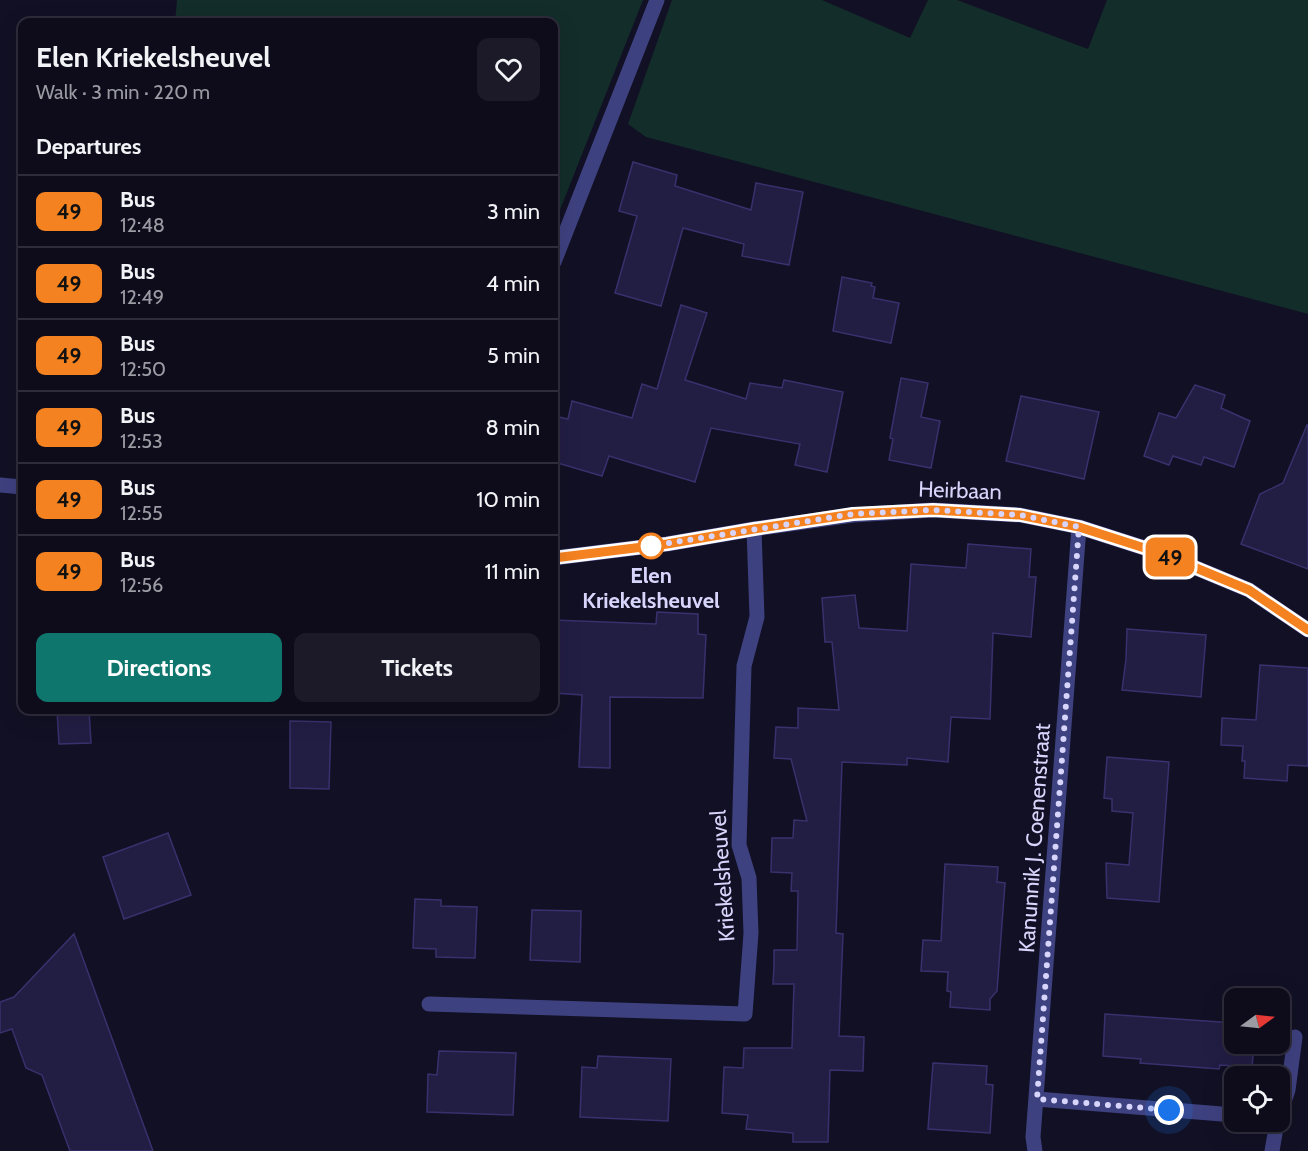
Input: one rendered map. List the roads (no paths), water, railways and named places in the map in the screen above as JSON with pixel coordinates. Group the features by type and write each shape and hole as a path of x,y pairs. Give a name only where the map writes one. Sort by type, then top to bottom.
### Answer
{"street":[{"path":"558,252 657,0"},
{"path":"0,485 18,487"},
{"name":"Heirbaan","path":"558,558 667,544 853,514 933,510 1020,515 1079,527 1160,553 1249,590 1308,630"},
{"name":"Kanunnik J. Coenenstraat","path":"1035,1151 1033,1137 1079,527"},
{"name":"Kriekelsheuvel","path":"429,1004 745,1014 751,933 749,878 739,845 744,666 757,617 754,529"},
{"path":"1290,1075 1295,1037"},
{"path":"1037,1099 1224,1114"},
{"path":"1272,1151 1275,1132"}],"place":[{"name":"Elen Kriekelsheuvel","path":"651,546"}]}
